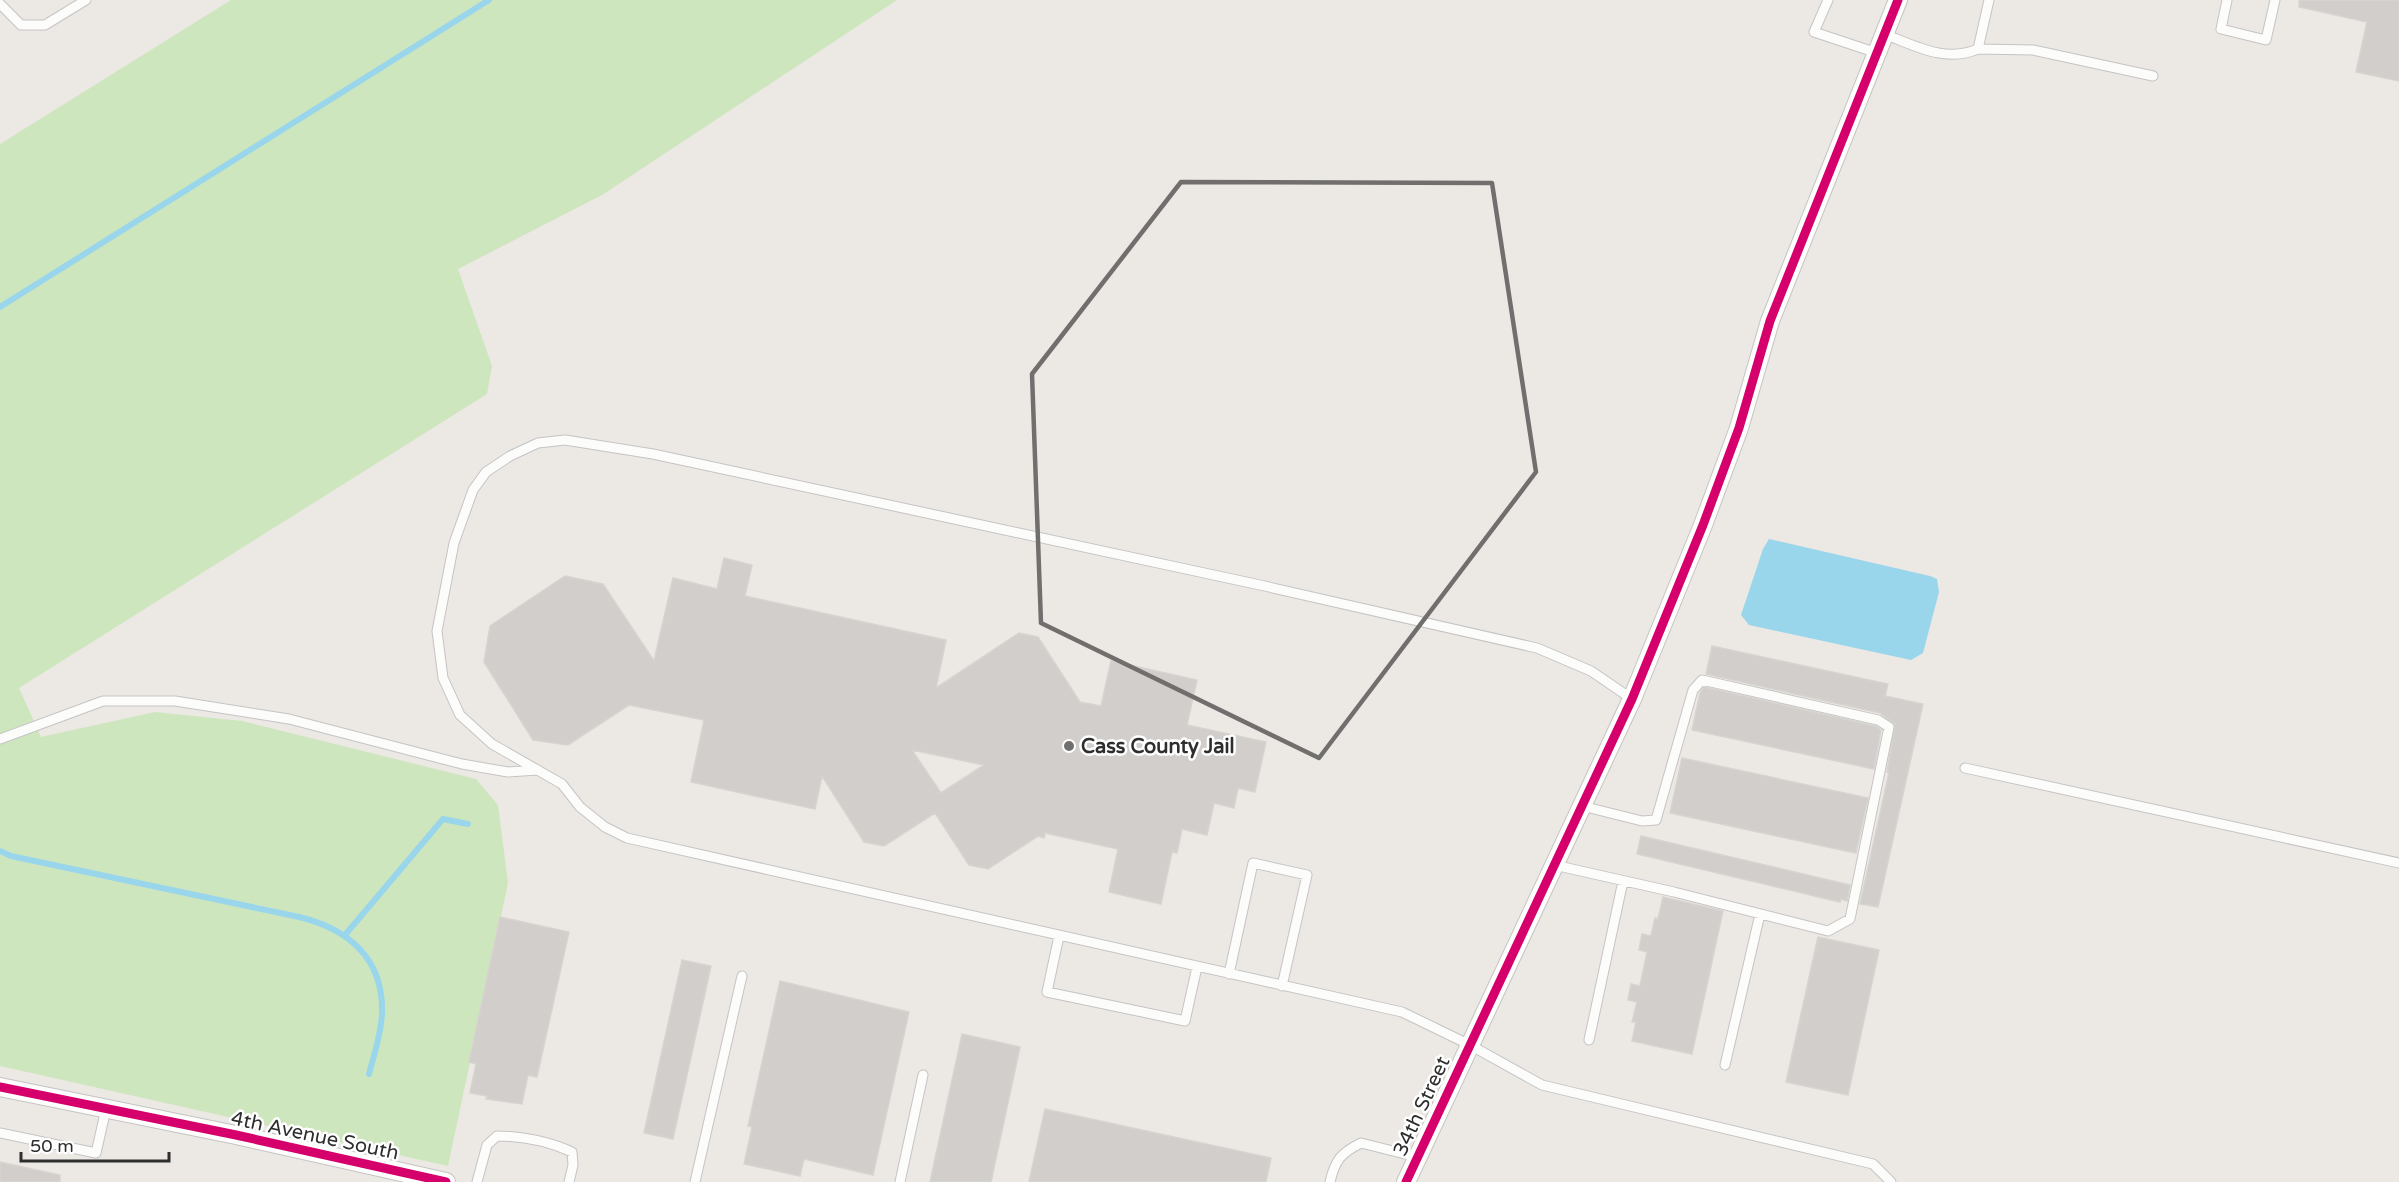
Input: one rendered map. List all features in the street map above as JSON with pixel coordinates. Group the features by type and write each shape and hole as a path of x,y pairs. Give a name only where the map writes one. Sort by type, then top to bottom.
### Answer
{"street":[{"name":"34th Street","path":"1406,1182 1632,699 1703,525 1739,428 1770,321 1898,0"},
{"name":"4th Avenue South","path":"0,1087 446,1182"}],"lane":[{"path":"0,4 21,25 45,25 86,0"},
{"path":"1828,0 1815,32 1877,53"},
{"path":"1978,49 1989,0"},
{"path":"2227,0 2221,29 2266,40 2275,0"},
{"path":"1884,34 1930,51 1948,55 1964,54 1978,49 2033,50 2153,76"},
{"path":"1632,699 1591,671 1537,648 837,492 616,446 565,440 538,443 510,456 486,472 473,490 454,543 437,631 443,678 460,715 492,744 562,784 580,807 605,827 627,838 1402,1012 1470,1045 1542,1085 1873,1164 1890,1182"},
{"path":"1554,866 1828,931 1850,919 1890,727 1878,720 1702,680 1693,690 1656,819 1642,820 1582,806"},
{"path":"0,739 103,701 175,701 289,718 462,764 508,772 538,770"},
{"path":"1965,768 2399,863"},
{"path":"1229,974 1253,863 1307,875 1282,986"},
{"path":"1589,1040 1623,881"},
{"path":"1725,1065 1760,914"},
{"path":"1059,936 1047,992 1185,1021 1197,967"},
{"path":"695,1182 742,976"},
{"path":"900,1182 923,1075"},
{"path":"0,1133 96,1153 106,1109"},
{"path":"477,1182 487,1145 497,1136 512,1136 559,1146 572,1152 573,1165 569,1182"},
{"path":"1330,1182 1334,1166 1345,1151 1361,1143 1417,1157"}],"highlighted area":[{"path":"1181,182 1492,183 1536,472 1319,758 1041,623 1032,374"}],"green space":[{"path":"231,0 897,0 602,195 458,269 492,366 487,394 19,688 41,737 155,712 242,721 476,779 498,805 508,883 448,1166 0,1066 0,144"}],"water":[{"path":"1769,539 1937,579 1939,592 1923,653 1911,660 1749,625 1741,615 1763,549"}],"building":[{"path":"2299,0 2399,0 2399,81 2356,72 2367,22 2299,7"},
{"name":"Cass County Jail","path":"724,558 752,565 745,596 946,640 936,688 1019,633 1038,637 1080,702 1101,706 1111,661 1197,680 1187,725 1266,742 1255,792 1238,788 1234,808 1214,803 1207,835 1182,829 1177,853 1172,852 1161,904 1109,892 1118,849 1045,833 1044,838 1038,836 988,869 969,865 935,813 884,846 864,842 822,776 815,809 691,782 704,720 629,705 568,745 533,740 484,662 490,626 565,576 603,584 654,661 673,578 717,589","holes":["912,750 984,765 941,793"]},
{"path":"1712,646 1888,684 1885,696 1923,704 1878,907 1860,904 1889,773 1887,772 1895,724 1880,713 1706,674"},
{"path":"1704,687 1875,726 1881,730 1874,769 1692,730 1700,693"},
{"path":"1682,758 1868,798 1856,853 1670,813"},
{"path":"1641,836 1850,885 1847,901 1841,899 1840,902 1637,854"},
{"path":"1663,897 1723,911 1692,1054 1632,1041 1636,1022 1632,1022 1637,1002 1628,1000 1631,984 1640,986 1647,952 1639,950 1642,934 1651,936"},
{"path":"500,917 569,932 537,1077 528,1075 522,1104 486,1099 487,1096 470,1093 476,1064 469,1062"},
{"path":"1818,937 1879,950 1848,1095 1786,1082"},
{"path":"682,960 711,966 673,1139 644,1133"},
{"path":"780,981 909,1012 873,1175 804,1159 800,1176 744,1164 752,1127 748,1126"},
{"path":"962,1034 1020,1047 991,1182 930,1182"},
{"path":"1045,1109 1271,1158 1266,1182 1029,1182"},
{"path":"0,1162 60,1175 60,1182 0,1182"}],"waterway":[{"path":"0,307 489,0"},
{"path":"345,935 443,819 468,824"},
{"path":"0,851 11,856 299,917 317,922 348,938 370,962 377,977 381,995 382,1014 379,1037 369,1074"}],"cycle path":[{"path":"1406,1182 1632,699 1703,525 1739,428 1770,321 1898,0"},
{"path":"0,1087 236,1135 446,1182"}],"place":[{"name":"Cass County Jail","path":"1069,746"}]}
